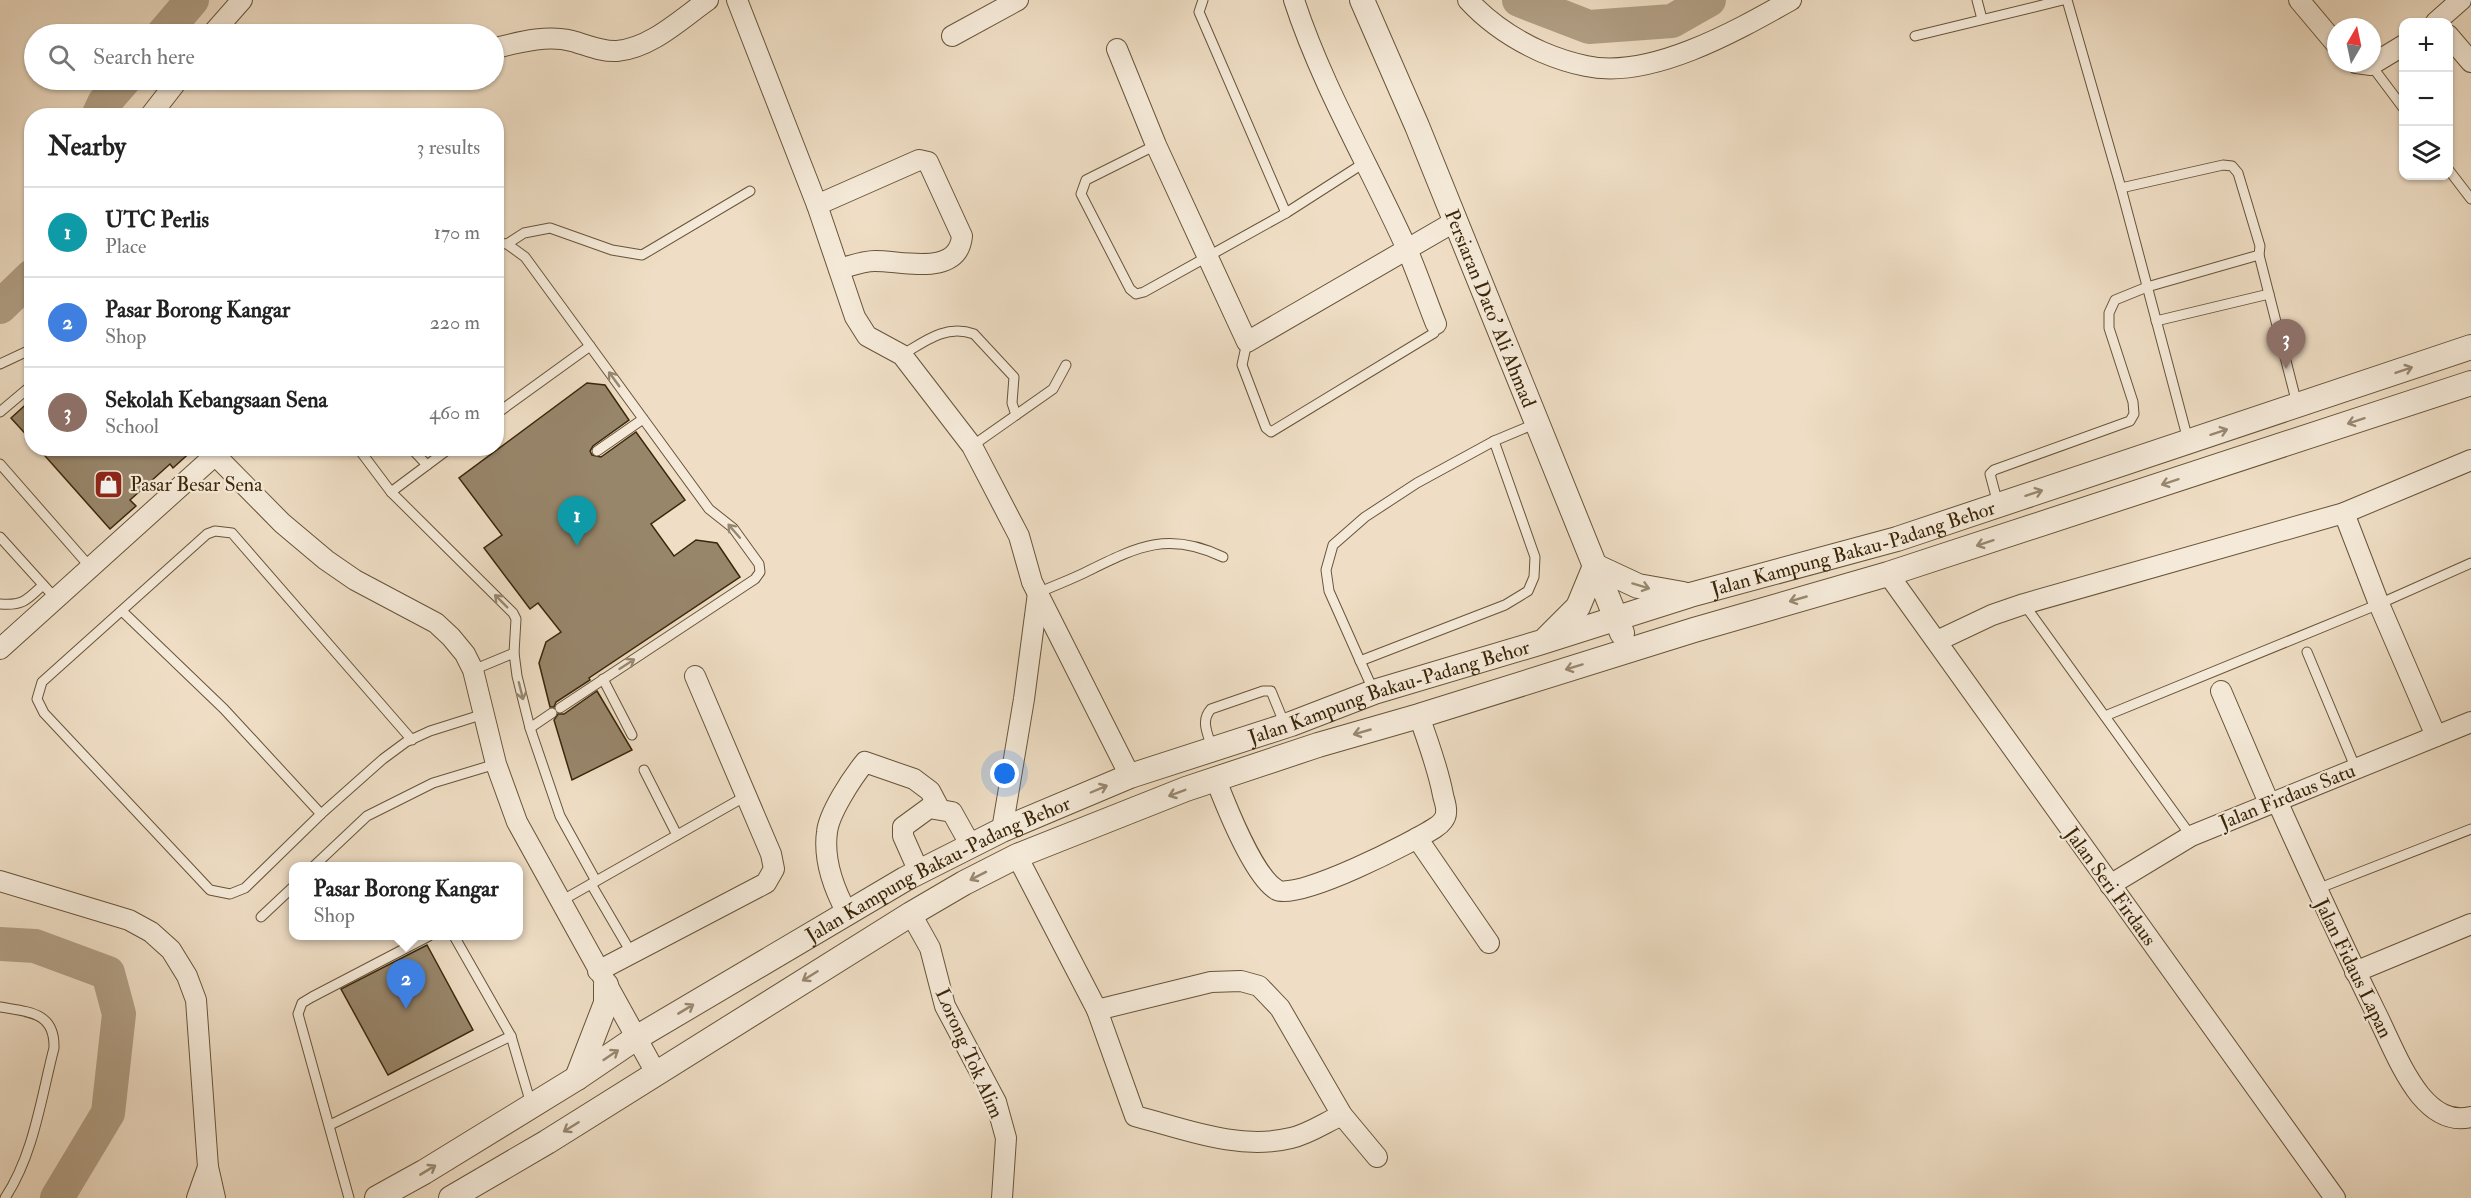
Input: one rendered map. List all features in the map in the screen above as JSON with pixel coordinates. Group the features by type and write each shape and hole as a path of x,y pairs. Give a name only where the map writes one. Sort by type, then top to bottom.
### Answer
{"street":[{"path":"221,24 242,0"},
{"path":"504,46 525,41 550,39 572,41 605,51 625,49 647,41 708,0"},
{"path":"737,0 818,205 855,318 867,336 902,355 972,446 1019,536 1038,593 1130,776"},
{"path":"952,36 1018,0"},
{"path":"1294,0 1303,28 1364,163 1406,248 1436,324"},
{"name":"Persiaran Dato' Ali Ahmad","path":"1362,0 1630,650"},
{"path":"1468,0 1509,36 1548,54 1588,67 1628,68 1692,50 1733,33 1791,0"},
{"path":"2300,0 2327,33"},
{"path":"2446,18 2461,0"},
{"path":"2453,41 2471,62"},
{"path":"2381,55 2399,47"},
{"path":"1117,49 1156,145 1247,342 1454,222"},
{"path":"156,108 170,90"},
{"path":"818,205 920,160 928,162 962,237 961,248 956,256 932,264 872,261 838,269"},
{"name":"Jalan Kampung Bakau-Padang Behor","path":"377,1198 532,1106 636,1038 919,872 1002,830 1130,776 1213,751 1374,692 1690,595 1897,539 2471,347"},
{"name":"Jalan Kampung Bakau-Padang Behor","path":"451,1198 547,1142 911,914 1017,856 1186,789 1318,745 1796,599 1888,574 2471,383"},
{"path":"0,649 50,592 91,568 215,456"},
{"path":"223,456 282,523 326,560 355,580 435,623 465,654 473,669 496,764 517,822 656,1073"},
{"path":"1937,641 1992,615 2024,604 2344,513 2471,460"},
{"path":"2344,513 2379,604 2436,736"},
{"path":"1542,642 1578,607 1595,566 1638,586 1690,595"},
{"name":"Jalan Seri Firdaus","path":"1888,574 2335,1198"},
{"path":"1002,830 1024,699 1038,593"},
{"path":"602,978 632,954 766,883 774,869 771,854 695,676"},
{"name":"Jalan Fidaus Lapan","path":"2221,691 2355,972 2405,1071 2420,1095 2436,1111 2461,1118"},
{"path":"1216,780 1235,827 1268,883 1280,891 1292,891 1326,882 1417,838 1442,822 1447,812 1439,774 1419,716"},
{"name":"Jalan Firdaus Satu","path":"2110,885 2191,836 2471,722"},
{"path":"847,913 836,893 827,860 827,831 856,773 865,762 914,779 930,791 939,808"},
{"path":"919,872 903,836 903,827 929,808 952,812 970,846"},
{"path":"1417,838 1489,943"},
{"path":"1017,856 1097,1010 1136,1116 1222,1139 1259,1143 1294,1138 1342,1115"},
{"path":"0,880 129,920 151,932 171,951 187,976 196,1000 208,1167 215,1198"},
{"name":"Lorong Tok Alim","path":"911,914 930,948 945,1006 996,1102 1006,1138 1002,1198"},
{"path":"2355,972 2471,924"},
{"path":"577,1078 606,1003 602,978"},
{"path":"1097,1010 1211,982 1241,981 1259,986 1280,1008 1342,1115 1377,1157"},
{"path":"197,1198 208,1167"}],"lane":[{"path":"1203,0 1199,12 1286,213"},
{"path":"1977,0 1982,19"},
{"path":"1915,36 2065,0 2121,188 2188,441"},
{"path":"2368,72 2399,105"},
{"path":"1156,145 1086,180 1081,194 1130,289 1136,294 1144,292 1286,213 1364,163"},
{"path":"2121,188 2223,165 2232,166 2238,173 2259,246 2259,255 2297,406"},
{"path":"2453,176 2471,199"},
{"path":"504,243 524,233 550,228 612,250 642,255 750,191"},
{"path":"504,245 525,257 709,509 733,528 759,564 760,572 755,579 530,728"},
{"path":"1998,505 1990,474 1995,470 2130,422 2134,414 2133,402 2109,328 2109,313 2115,300 2146,287 2259,255"},
{"path":"2156,321 2269,294"},
{"path":"1247,342 1242,365 1266,428 1271,432 1434,333 1436,324"},
{"path":"902,355 938,333 960,331 974,334 1014,377 1012,403 1016,415"},
{"path":"504,408 590,346"},
{"path":"0,364 24,354"},
{"path":"972,446 1053,389 1066,365"},
{"path":"0,412 24,392"},
{"path":"597,451 643,419"},
{"path":"1374,692 1329,591 1326,570 1333,545 1365,517 1417,483 1494,441 1537,423"},
{"path":"1360,661 1505,605 1528,591 1534,577 1535,557 1494,441"},
{"path":"364,456 391,492 513,613 517,628 514,653 517,676 530,728 560,816 632,954"},
{"path":"419,456 427,465"},
{"path":"391,492 439,456"},
{"path":"0,464 91,568"},
{"path":"412,740 232,533 215,531 207,534 42,682 37,699 44,713 210,890 230,894 245,888 321,814 383,759 430,731 484,714"},
{"path":"0,537 50,592 15,605 0,604"},
{"path":"1038,593 1089,571 1120,554 1153,544 1189,545 1203,548 1223,557"},
{"path":"2105,716 2379,604 2469,564 2471,575"},
{"path":"2024,604 2191,836"},
{"path":"122,611 224,709 321,814"},
{"path":"2307,652 2356,769"},
{"path":"473,669 514,653"},
{"path":"603,679 632,735"},
{"path":"1213,751 1204,722 1211,709 1263,691 1271,692 1285,726"},
{"path":"319,862 367,816 433,783 496,764"},
{"path":"644,770 677,835"},
{"path":"560,902 746,796"},
{"path":"2316,889 2471,829"},
{"path":"261,917 289,891"},
{"path":"349,1198 298,1014 302,1003 421,940"},
{"path":"456,940 511,1036 532,1106"},
{"path":"0,1007 42,1017 50,1024 54,1035 54,1048 27,1152 17,1180 5,1198"},
{"path":"330,1125 511,1036"}],"building":[{"path":"587,383 605,385 629,420 593,446 590,451 592,455 601,457 636,432 685,500 651,524 674,556 696,540 717,543 740,577 589,678 590,680 556,702 554,707 550,707 539,663 546,642 561,632 538,603 530,609 484,548 502,535 459,478 489,456 504,456 504,445"},
{"path":"24,406 24,432 11,418"},
{"name":"Pasar Besar Sena","path":"45,456 186,456 173,468 170,464 130,500 136,506 110,529"},
{"path":"597,691 632,750 572,780 554,720 558,714 564,714"},
{"path":"427,945 473,1030 388,1075 341,989"}],"waterway":[{"path":"172,24 192,0"},
{"path":"1519,0 1589,27 1672,21 1709,0"},
{"path":"102,108 115,90"},
{"path":"0,307 24,284"},
{"path":"0,944 35,946 108,973 119,1014 108,1113 57,1198"}],"place":[{"name":"Sekolah Kebangsaan Sena","path":"2286,369"},
{"name":"Pasar Besar Sena","path":"109,484"},
{"name":"UTC Perlis","path":"577,546"},
{"name":"Pasar Borong Kangar","path":"406,1009"}]}
